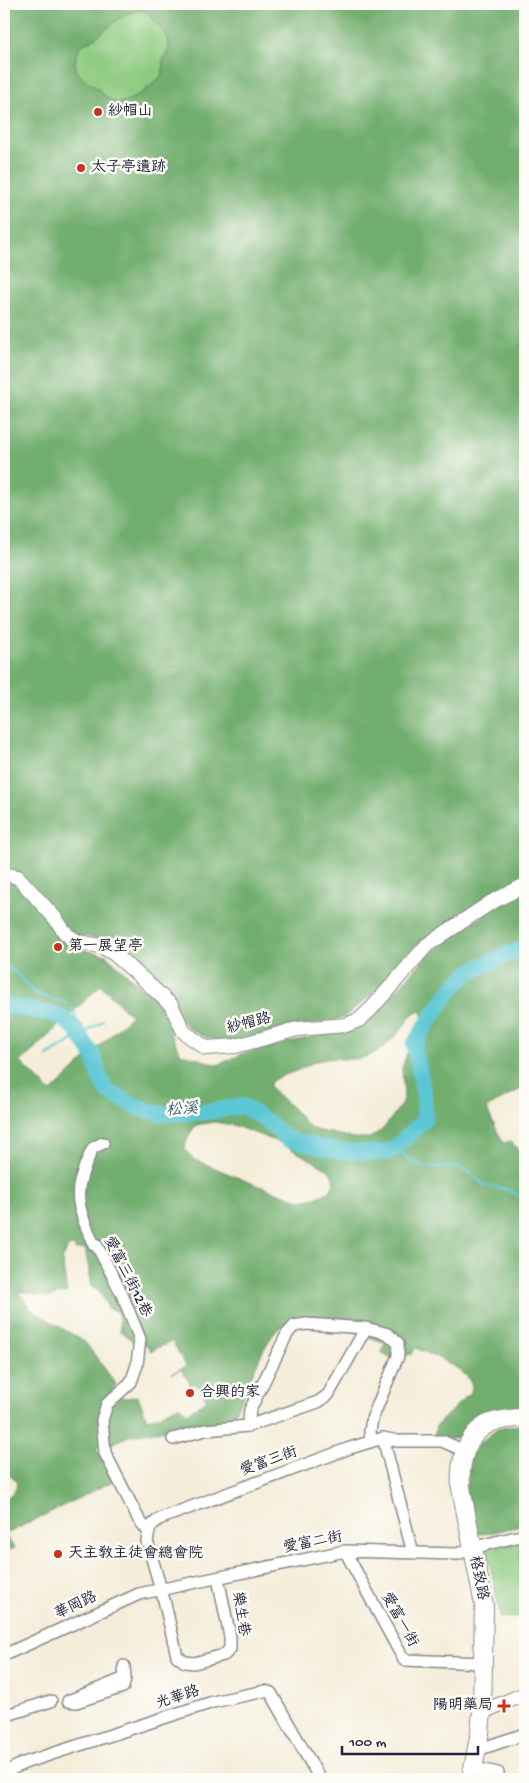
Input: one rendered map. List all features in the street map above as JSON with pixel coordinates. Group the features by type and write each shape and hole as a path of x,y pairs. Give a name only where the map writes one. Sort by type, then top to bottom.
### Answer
{"main road":[{"name":"格致路","path":"473,1774 482,1712 484,1606 460,1480 461,1460 472,1439 480,1430 490,1424 525,1417"}],"street":[{"name":"紗帽路","path":"4,874 18,878 55,918 66,934 78,942 101,946 113,953 171,1005 184,1032 206,1048 236,1046 297,1029 346,1025 359,1020 371,1009 427,945 490,903 525,885"},
{"name":"愛富三街12巷","path":"103,1144 93,1148 85,1164 79,1184 78,1203 94,1245 96,1244 121,1292 140,1339 137,1365 131,1382 107,1404 102,1420 105,1453 139,1520 148,1530"},
{"path":"248,1426 250,1410 287,1334 294,1326 306,1324 366,1328 388,1334 398,1344 398,1356 372,1419 371,1441"},
{"path":"173,1439 205,1430 248,1426 318,1402 328,1395 366,1328"},
{"name":"愛富三街","path":"148,1530 159,1519 371,1441 384,1438 398,1441 442,1441 465,1451"},
{"path":"384,1438 413,1553"},
{"path":"148,1530 147,1541 161,1590"},
{"name":"愛富二街","path":"161,1590 345,1551 457,1554 486,1544 525,1535"},
{"name":"愛富一街","path":"345,1551 404,1660 483,1663"},
{"name":"樂生巷","path":"161,1590 177,1656 185,1662 194,1662 224,1655 230,1649 230,1638 218,1578"},
{"name":"華岡路","path":"4,1655 139,1594 161,1590"},
{"path":"124,1666 125,1678"},
{"name":"光華路","path":"4,1776 12,1769 24,1763 213,1702 265,1691 271,1693 320,1779"},
{"path":"482,1712 525,1694"},
{"path":"4,1716 52,1701"},
{"path":"477,1750 525,1734"},
{"path":"473,1774 498,1773"}],"green space":[{"path":"4,4 525,4 525,880 442,926 415,947 368,998 343,1018 228,1042 208,1038 190,1029 107,943 92,937 77,937 4,868","holes":["137,10 148,12 169,43 163,61 162,74 158,80 136,96 125,102 113,102 78,73 75,63 76,57 83,44 99,35 123,16"]},
{"path":"137,10 148,12 168,39 169,48 163,61 163,72 158,80 136,96 125,102 116,103 78,73 75,63 76,57 78,50 83,44 99,35 123,16"},
{"path":"4,880 13,883 32,898 70,947 106,955 141,987 169,1008 177,1028 170,1032 180,1053 218,1065 242,1054 320,1035 346,1031 379,1010 427,956 457,933 525,889 525,1087 486,1108 503,1143 511,1141 522,1155 525,1154 525,1410 486,1410 477,1413 459,1437 452,1439 434,1436 436,1426 472,1390 471,1383 466,1376 450,1364 415,1348 412,1354 389,1358 382,1353 385,1343 346,1328 316,1321 301,1320 289,1322 279,1328 271,1338 230,1420 129,1436 110,1444 96,1447 113,1481 4,1535 4,1500 15,1491 17,1484 14,1478 4,1473","holes":["101,985 131,1016 51,1092 21,1062","416,1012 421,1012 423,1017 422,1023 411,1041 402,1068 404,1096 401,1105 384,1128 370,1138 354,1138 315,1130 307,1125 270,1087 270,1083 276,1078 294,1072 311,1063 331,1059 358,1059 373,1054 393,1038 403,1028 410,1016","214,1122 233,1125 281,1143 329,1170 334,1179 333,1186 329,1192 312,1199 299,1200 193,1159 185,1150 189,1136 196,1125","74,1246 75,1250 85,1249 92,1286 101,1294 108,1308 117,1311 120,1331 133,1341 147,1345 151,1351 172,1341 186,1366 171,1374 181,1369 191,1385 195,1383 207,1400 186,1413 180,1405 157,1417 147,1419 138,1396 126,1398 110,1394 116,1384 85,1342 30,1309 18,1291 48,1297 67,1292 62,1260 68,1247"]},
{"path":"525,1424 525,1525 485,1534 475,1532 466,1489 471,1455 480,1442 498,1429"},
{"path":"4,1535 15,1548 4,1551"},
{"path":"520,1543 523,1616 501,1618 487,1548"}],"waterway":[{"name":"松溪","path":"4,1004 58,1015 75,1028 93,1055 100,1079 108,1092 142,1109 164,1114 205,1112 243,1106 265,1120 287,1139 337,1151 385,1153 395,1148 425,1119 424,1096 414,1044 439,1006 454,986 469,973 496,959 525,948"},
{"path":"4,962 32,991 67,1004"},
{"path":"72,1008 76,1019 75,1028"},
{"path":"47,1056 103,1021"},
{"name":"松溪","path":"395,1148 411,1161 426,1167 458,1167 469,1172 484,1185 505,1189 525,1198"}],"place":[{"name":"紗帽山","path":"98,112"},
{"name":"太子亭遺跡","path":"81,168"},
{"name":"第一展望亭","path":"58,947"},
{"name":"合興的家","path":"190,1393"},
{"name":"天主教主徒會總會院","path":"58,1554"},
{"name":"陽明藥局","path":"504,1706"}]}
